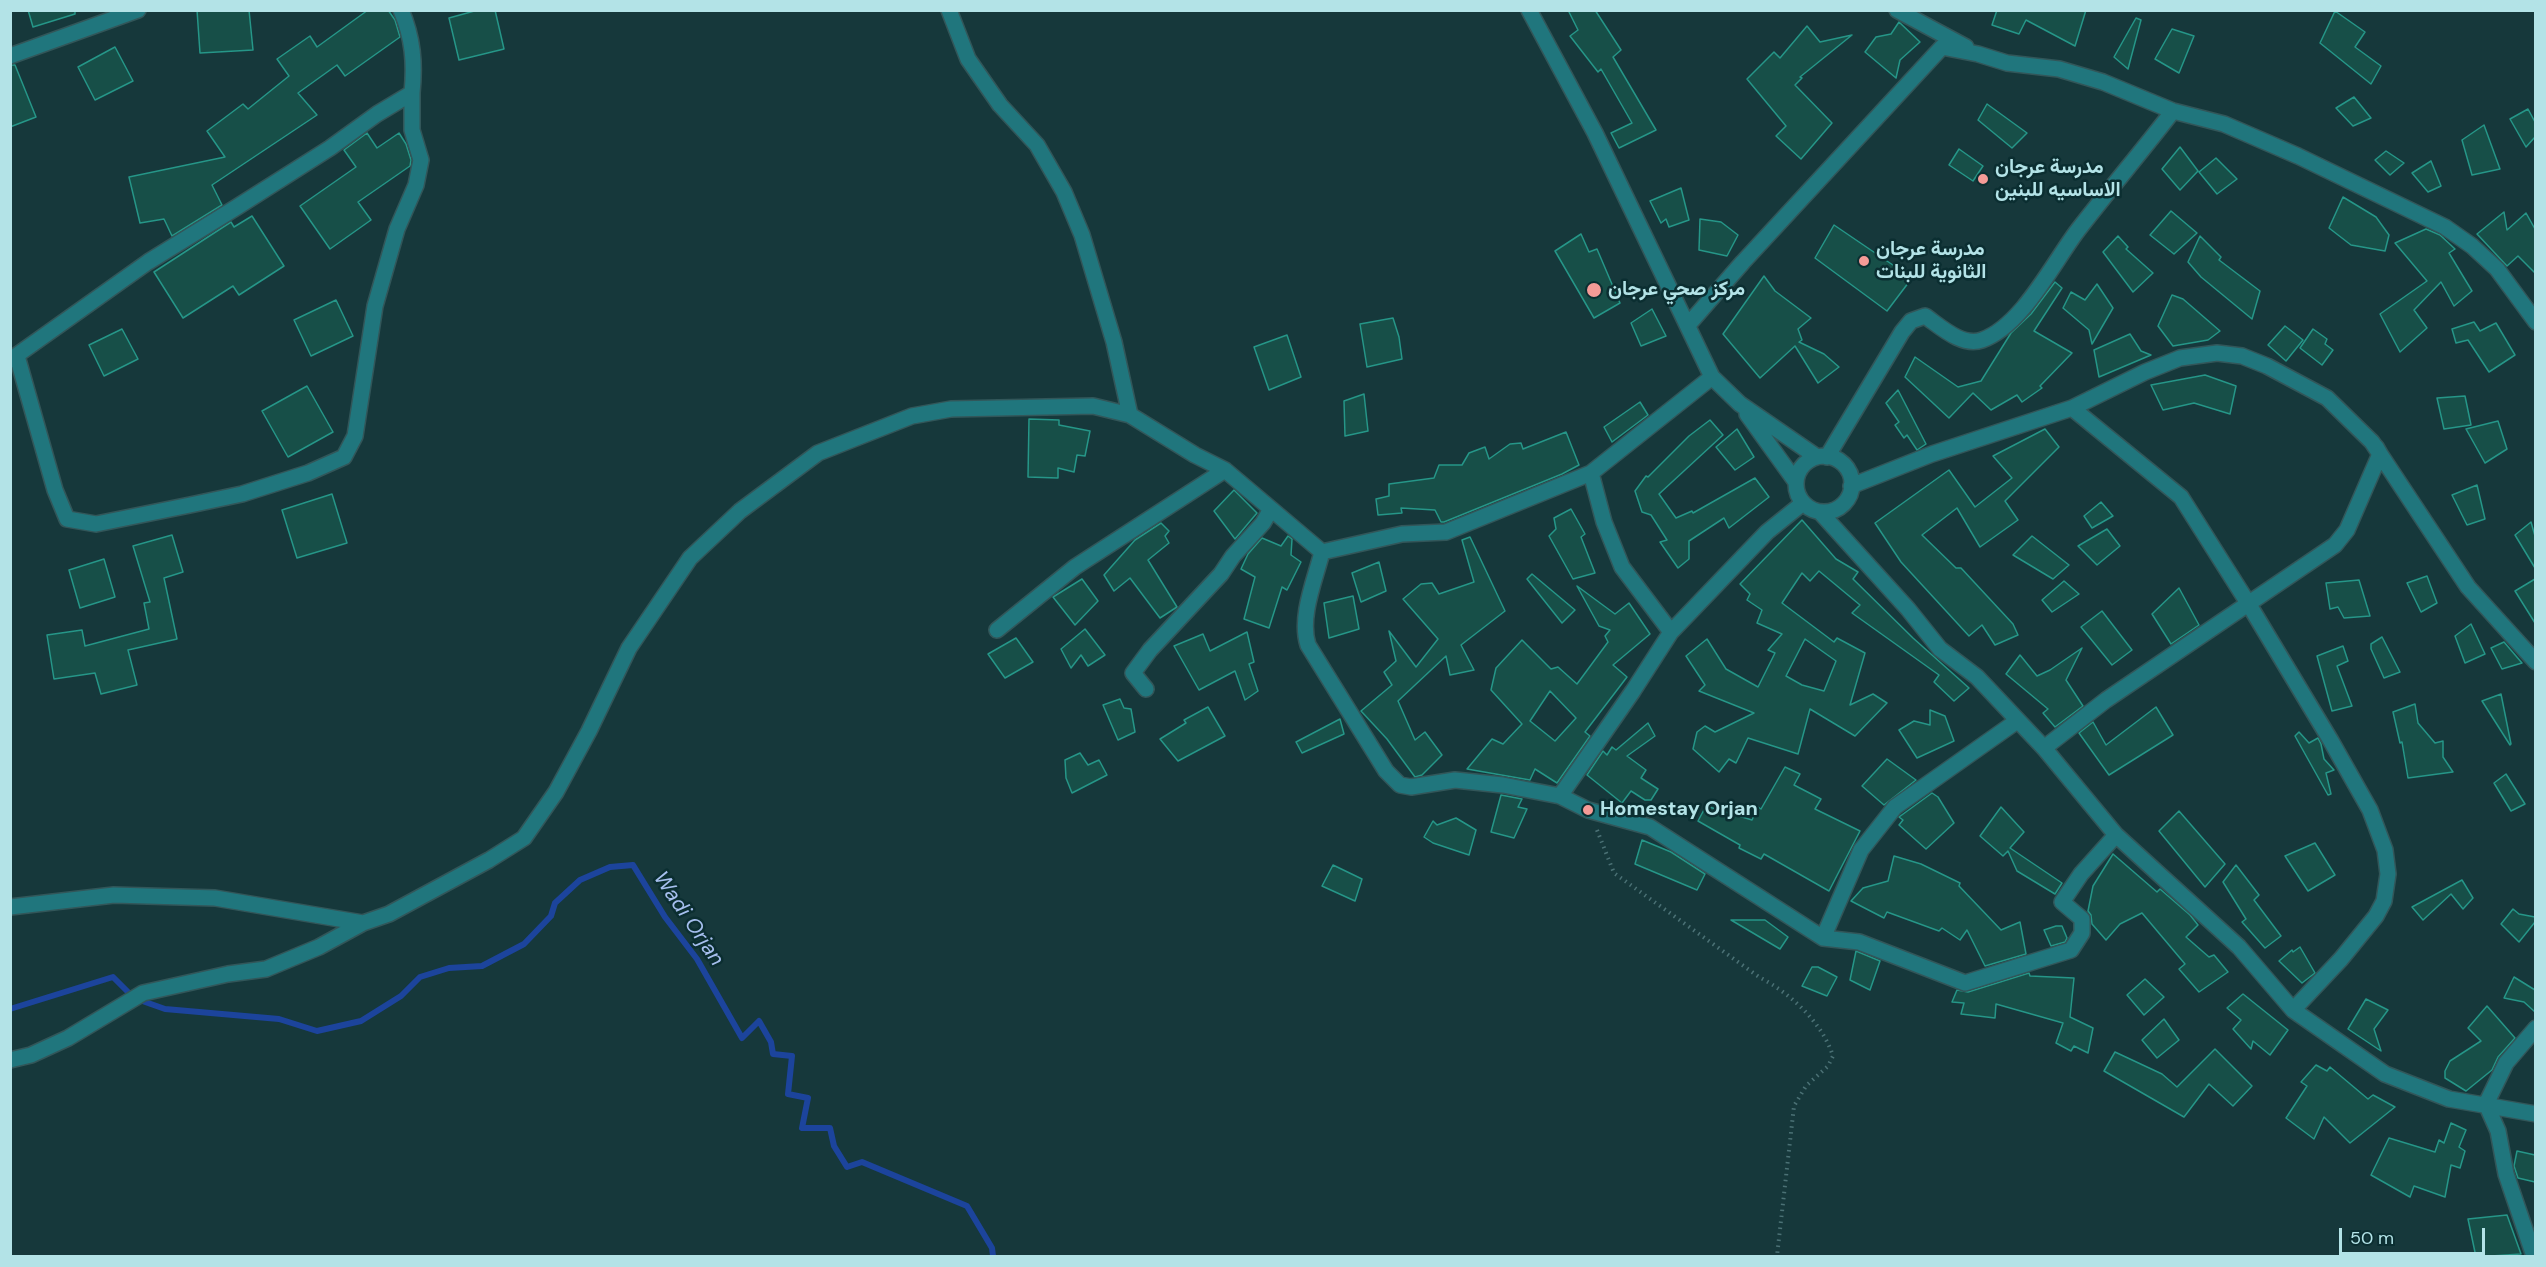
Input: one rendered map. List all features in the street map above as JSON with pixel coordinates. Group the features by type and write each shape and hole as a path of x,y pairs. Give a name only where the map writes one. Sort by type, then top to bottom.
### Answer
{"street":[{"path":"11,54 138,10"},
{"path":"401,10 411,32 414,76 412,130 422,160 416,185 397,229 375,306 355,436 344,458 308,473 242,494 96,524 68,519 55,490 14,358 66,322 100,294 148,262 330,148 377,114 412,93"},
{"path":"949,10 968,59 1000,105 1037,146 1064,192 1082,235 1114,342 1130,415"},
{"path":"1528,10 1595,133 1712,377 1740,404 1796,482"},
{"path":"1897,10 1978,54"},
{"path":"1688,325 1743,262 1942,47 1978,54 2007,63 2059,69 2103,82 2173,111 2224,124 2298,156 2445,227 2472,246 2497,269 2535,322"},
{"path":"2173,111 2077,231 2020,312 2002,328 1982,340 1964,341 1925,316 1911,321 1822,457 1806,462 1799,471 1796,482 1797,493 1803,503 1821,512 1908,609 1940,650 1977,677 2044,748 2116,835 2239,947 2294,1010 2385,1074 2449,1099 2535,1114"},
{"path":"1851,486 1932,454 2072,408 2145,372 2180,358 2217,353 2242,356 2267,366 2327,398 2372,442 2380,454 2347,530 2335,545 2106,700 2044,748"},
{"path":"1322,552 1402,534 1446,532 1592,472 1712,377"},
{"path":"1740,404 1822,457 1837,460 1845,466 1850,476 1851,486 1845,502 1830,512 1821,512"},
{"path":"10,1060 31,1055 68,1038 143,993 228,974 266,969 399,908 489,860 524,838 561,782 629,648 690,558 740,512 818,453 912,416 951,409 1093,406 1130,415 1195,455 1225,470 1322,552"},
{"path":"2072,408 2181,497 2248,603 2370,810 2385,850 2388,874 2384,901 2376,916 2341,959 2294,1010"},
{"path":"2372,442 2468,587 2535,663"},
{"path":"997,630 1075,567 1225,470"},
{"path":"1592,472 1604,522 1622,567 1671,632"},
{"path":"1560,796 1671,632 1767,532 1803,503"},
{"path":"1146,690 1133,674 1150,650 1221,574 1233,556 1263,523 1270,509"},
{"path":"1322,552 1306,618 1305,634 1308,645 1386,771 1400,786 1411,787 1455,780 1503,785 1560,796 1588,810 1650,827 1823,938 1859,942 1965,983 2071,950 2082,933 2082,919 2062,902 2081,874 2116,835"},
{"path":"1823,938 1861,850 1895,807 2017,721"},
{"path":"10,907 114,895 215,898 363,923"},
{"path":"2534,1257 2506,1174 2498,1131 2486,1104 2506,1063 2535,1028"}],"path":[{"path":"1588,810 1614,873 1759,977 1777,986 1811,1019 1828,1041 1833,1056 1828,1066 1806,1086 1794,1106 1777,1257"}],"building":[{"path":"28,10 75,10 75,14 33,27"},
{"path":"197,10 249,10 253,50 200,53"},
{"path":"368,10 388,10 395,20 400,37 345,76 337,65 298,93 317,115 212,185 222,205 172,236 164,219 140,223 129,177 225,157 207,131 243,104 248,109 289,76 277,59 310,36 317,47"},
{"path":"478,10 495,10 504,49 459,60 449,18"},
{"path":"1568,10 1595,10 1621,50 1613,57 1656,130 1619,148 1611,133 1632,123 1601,69 1598,72 1570,36 1578,30"},
{"path":"1997,10 2086,10 2075,46 2026,20 2019,34 1992,25"},
{"path":"2335,11 2365,32 2355,47 2381,66 2371,84 2320,43"},
{"path":"2136,18 2141,20 2128,69 2114,57"},
{"path":"1899,22 1920,42 1900,60 1896,78 1865,52 1876,37 1891,34"},
{"path":"1807,26 1820,42 1852,35 1800,77 1802,78 1795,85 1832,123 1801,159 1776,136 1786,126 1747,79 1774,52 1780,58"},
{"path":"2172,29 2194,36 2179,73 2155,59"},
{"path":"115,47 133,81 95,100 78,67"},
{"path":"10,65 15,65 36,117 10,127"},
{"path":"2354,97 2371,118 2353,126 2336,108"},
{"path":"1987,104 2027,133 2012,148 1978,120"},
{"path":"2528,109 2535,122 2535,137 2526,147 2510,119"},
{"path":"2484,125 2500,169 2472,175 2462,140"},
{"path":"367,133 377,148 399,133 406,144 411,160 410,166 358,202 371,220 330,249 300,206 356,167 344,150"},
{"path":"2180,147 2198,171 2180,190 2162,169"},
{"path":"1959,149 1983,166 1973,181 1949,165"},
{"path":"2386,151 2404,163 2390,175 2375,160"},
{"path":"2216,158 2237,179 2217,194 2199,172"},
{"path":"2431,161 2441,186 2428,192 2412,173"},
{"path":"1681,188 1689,220 1669,227 1666,219 1661,223 1650,201"},
{"path":"2343,197 2376,217 2389,235 2385,251 2351,245 2329,228"},
{"path":"2171,211 2197,233 2174,254 2150,235"},
{"path":"2504,212 2507,230 2526,213 2535,229 2535,273 2518,256 2507,266 2477,234"},
{"path":"252,216 284,266 239,295 233,286 183,318 154,272 231,222 234,227"},
{"path":"1700,219 1721,222 1738,235 1727,256 1699,250"},
{"path":"1834,225 1912,278 1887,311 1815,258"},
{"path":"2426,229 2440,235 2455,249 2449,253 2472,291 2454,306 2441,282 2414,310 2427,328 2400,352 2380,314 2427,281 2395,243"},
{"path":"1581,234 1589,252 1597,249 1620,303 1594,318 1555,251"},
{"path":"2118,236 2128,247 2126,249 2153,273 2133,292 2103,252"},
{"path":"2200,236 2221,257 2219,260 2260,291 2252,319 2201,277 2188,262"},
{"path":"1764,276 1775,291 1811,318 1798,329 1802,340 1799,342 1824,354 1839,367 1818,383 1795,346 1760,378 1723,334"},
{"path":"2055,282 2062,288 2034,331 2072,353 2040,386 2042,388 2022,402 2017,395 1991,410 1973,393 1949,418 1905,377 1915,357 1958,387 1981,381 2011,333 2031,314"},
{"path":"2097,284 2113,308 2092,344 2089,330 2063,308 2071,292 2085,300"},
{"path":"2172,295 2183,299 2220,331 2208,340 2173,346 2158,326"},
{"path":"336,300 353,336 311,356 294,320"},
{"path":"1652,309 1666,336 1641,346 1631,323"},
{"path":"1393,318 1402,359 1367,367 1360,324"},
{"path":"2474,322 2480,331 2496,323 2515,355 2489,372 2468,340 2456,343 2452,329"},
{"path":"2285,326 2303,340 2286,361 2268,345"},
{"path":"122,329 138,359 104,376 89,345"},
{"path":"2313,329 2327,339 2325,344 2333,350 2322,365 2300,348"},
{"path":"2130,334 2141,351 2151,355 2099,377 2094,350"},
{"path":"1287,335 1301,377 1269,390 1254,347"},
{"path":"2205,375 2236,386 2230,414 2194,403 2163,410 2151,385"},
{"path":"307,386 333,432 288,457 262,411"},
{"path":"1898,390 1926,444 1917,450 1907,435 1904,438 1895,425 1899,422 1886,403"},
{"path":"1364,394 1368,431 1345,436 1344,401"},
{"path":"2465,396 2471,425 2444,429 2437,398"},
{"path":"1640,402 1648,415 1612,442 1604,427"},
{"path":"1029,419 1059,420 1059,425 1090,431 1085,456 1077,455 1074,472 1058,468 1058,478 1028,477"},
{"path":"1710,420 1723,435 1659,494 1676,518 1692,511 1693,513 1755,478 1769,497 1729,528 1724,518 1689,541 1689,559 1678,568 1660,542 1667,540 1651,515 1642,512 1635,491 1646,476 1648,477 1689,436"},
{"path":"2498,421 2507,449 2485,463 2466,429"},
{"path":"1737,429 1754,457 1735,470 1716,447"},
{"path":"2045,429 2059,447 2005,501 2018,520 1980,547 1957,508 1922,535 1956,568 1961,568 2013,624 2018,635 1995,645 1982,625 1969,636 1901,562 1875,523 1949,470 1975,507 2012,478 1993,456"},
{"path":"1566,432 1579,465 1562,474 1444,522 1441,522 1435,510 1401,508 1402,513 1378,515 1376,499 1389,496 1389,484 1434,478 1439,465 1462,465 1469,453 1485,447 1489,459 1510,444 1521,443 1523,449"},
{"path":"2477,485 2485,519 2467,525 2452,495"},
{"path":"1234,490 1257,513 1235,539 1214,511"},
{"path":"332,494 347,543 297,558 282,510"},
{"path":"2101,502 2113,516 2092,528 2084,516"},
{"path":"1571,509 1585,534 1581,537 1595,573 1573,579 1549,536 1556,529 1554,518"},
{"path":"1802,520 1836,559 1858,572 1853,579 1913,638 1969,688 1954,701 1934,682 1939,675 1852,613 1860,605 1819,571 1810,581 1802,573 1782,603 1834,642 1837,638 1865,653 1850,705 1873,694 1887,703 1855,736 1810,709 1798,754 1748,738 1736,763 1729,759 1719,772 1693,749 1697,732 1705,726 1715,732 1754,713 1699,691 1705,685 1686,656 1707,639 1726,669 1758,687 1775,653 1768,650 1782,634 1757,623 1762,610 1747,600 1750,594 1740,584","holes":["1805,639 1836,661 1824,691 1802,685 1786,676"]},
{"path":"2531,522 2535,536 2535,568 2515,535"},
{"path":"1161,523 1169,531 1165,536 1169,543 1148,560 1177,607 1160,618 1130,578 1114,591 1104,575 1135,540"},
{"path":"2107,529 2120,546 2097,565 2078,546"},
{"path":"172,535 183,572 164,578 177,639 128,650 137,685 101,694 95,673 54,679 47,635 82,630 85,646 149,629 144,603 150,602 133,546"},
{"path":"1288,536 1292,539 1291,555 1301,562 1287,590 1282,587 1269,628 1244,619 1255,577 1241,569 1248,554 1262,538 1281,546"},
{"path":"2032,536 2069,565 2053,579 2013,555"},
{"path":"1470,537 1505,611 1461,645 1474,670 1450,675 1446,656 1398,701 1415,740 1425,732 1442,755 1422,775 1415,777 1387,739 1361,711 1392,685 1384,672 1396,661 1389,631 1416,667 1438,639 1403,599 1421,584 1432,583 1439,594 1474,582 1462,540"},
{"path":"104,559 115,597 80,608 69,570"},
{"path":"1379,562 1386,591 1361,602 1352,573"},
{"path":"1532,574 1575,610 1562,623 1527,579"},
{"path":"2427,576 2437,603 2421,612 2407,583"},
{"path":"1082,579 1098,601 1075,625 1053,597"},
{"path":"2535,579 2535,623 2515,591"},
{"path":"2359,580 2370,616 2344,618 2338,607 2330,609 2326,583"},
{"path":"2064,581 2079,594 2052,612 2042,600"},
{"path":"1577,586 1615,614 1629,603 1650,634 1613,665 1627,677 1585,732 1590,736 1557,783 1535,769 1530,780 1467,769 1492,739 1503,744 1522,724 1491,690 1496,668 1522,640 1551,669 1558,667 1577,684 1608,642 1605,636 1610,630 1599,626","holes":["1550,691 1576,718 1555,741 1530,721"]},
{"path":"2179,588 2199,625 2171,644 2152,614"},
{"path":"1353,596 1359,629 1329,638 1324,603"},
{"path":"2102,611 2132,650 2112,665 2081,627"},
{"path":"2471,624 2485,654 2465,663 2455,636"},
{"path":"1085,629 1105,655 1088,666 1081,655 1071,668 1061,649"},
{"path":"1247,632 1254,662 1249,664 1258,691 1245,700 1235,671 1199,690 1174,646 1203,634 1210,651"},
{"path":"2382,637 2400,672 2384,678 2371,649 2371,644"},
{"path":"1016,638 1033,662 1005,678 988,654"},
{"path":"2504,642 2522,663 2502,669 2491,648"},
{"path":"2343,646 2348,661 2337,666 2352,706 2332,711 2317,656"},
{"path":"2082,648 2066,680 2083,706 2055,727 2043,713 2048,709 2006,674 2020,655 2037,676"},
{"path":"2501,694 2511,744 2510,745 2482,701"},
{"path":"1120,699 1124,708 1131,709 1135,732 1118,740 1103,705"},
{"path":"2415,704 2418,723 2435,743 2443,741 2443,757 2453,772 2408,778 2402,742 2400,743 2393,712"},
{"path":"1208,707 1225,736 1178,761 1160,739 1186,723 1184,720"},
{"path":"2156,707 2173,735 2109,775 2079,733 2093,722 2106,745"},
{"path":"1930,710 1945,716 1954,741 1917,758 1899,730 1914,721 1930,725"},
{"path":"1340,719 1344,734 1302,753 1296,742"},
{"path":"1648,723 1655,736 1627,756 1646,770 1641,778 1658,789 1651,800 1645,800 1631,791 1622,803 1587,775 1603,751 1607,755 1612,747 1616,750"},
{"path":"2299,732 2309,743 2318,738 2324,759 2334,770 2326,773 2331,794 2328,795 2295,736"},
{"path":"1080,753 1088,765 1099,760 1107,775 1072,793 1066,778 1065,760"},
{"path":"1887,759 1916,780 1884,805 1862,786"},
{"path":"1785,767 1800,774 1794,785 1821,799 1815,809 1860,831 1829,891 1764,854 1761,859 1739,848 1740,845 1698,821 1706,806 1752,820 1758,807 1761,809"},
{"path":"2506,774 2525,804 2511,811 2494,783"},
{"path":"1932,793 1938,797 1954,823 1926,849 1899,825 1903,820 1899,817"},
{"path":"1501,795 1522,799 1518,807 1527,809 1514,838 1491,832"},
{"path":"2001,807 2024,832 2010,848 2062,883 2055,894 2017,871 2008,851 2003,856 1980,836"},
{"path":"2179,811 2225,864 2205,887 2159,831"},
{"path":"1456,818 1476,830 1469,855 1433,843 1424,837 1433,821 1437,825"},
{"path":"1642,840 1671,852 1705,874 1697,890 1635,864"},
{"path":"2315,843 2335,875 2308,891 2285,856"},
{"path":"2113,854 2157,892 2160,889 2190,915 2198,925 2186,937 2209,957 2214,955 2228,972 2199,992 2179,969 2185,964 2142,913 2120,924 2106,940 2092,924 2088,911 2093,886"},
{"path":"1894,856 1921,864 1960,883 1959,886 2001,930 2020,922 2026,954 1985,966 1967,930 1960,940 1942,928 1939,931 1887,912 1884,918 1851,901 1863,888 1888,881"},
{"path":"1333,865 1362,879 1355,901 1322,886"},
{"path":"2236,865 2259,895 2254,900 2281,936 2265,948 2242,922 2246,919 2223,882"},
{"path":"2462,880 2473,898 2463,909 2451,894 2423,920 2412,907"},
{"path":"2513,909 2519,914 2535,917 2535,922 2519,942 2501,924"},
{"path":"1731,920 1765,920 1788,937 1780,949"},
{"path":"2062,926 2067,938 2065,942 2051,946 2044,930"},
{"path":"2300,947 2315,973 2302,983 2279,961 2292,950 2293,952"},
{"path":"1856,951 1880,961 1870,990 1850,980"},
{"path":"1812,967 1818,967 1837,977 1827,996 1802,986"},
{"path":"2029,973 2030,976 2074,978 2070,1017 2093,1028 2088,1053 2074,1046 2071,1051 2056,1043 2063,1023 1996,1004 1995,1018 1961,1014 1964,1003 1952,1002 1957,990 1968,992"},
{"path":"2514,977 2535,990 2535,1012 2524,1002 2504,998"},
{"path":"2145,979 2164,997 2144,1015 2127,995"},
{"path":"2243,994 2288,1030 2270,1055 2253,1041 2251,1049 2233,1029 2241,1020 2227,1008"},
{"path":"2366,999 2388,1010 2374,1029 2381,1051 2348,1029"},
{"path":"2487,1006 2515,1038 2498,1057 2492,1070 2466,1091 2445,1078 2445,1071 2450,1061 2481,1041 2468,1028"},
{"path":"2164,1019 2179,1040 2157,1058 2142,1040"},
{"path":"2215,1049 2252,1086 2233,1106 2209,1084 2184,1117 2104,1071 2115,1052 2162,1074 2177,1087"},
{"path":"2316,1065 2327,1071 2330,1067 2368,1099 2373,1095 2395,1107 2350,1143 2324,1117 2314,1139 2286,1118 2307,1086 2301,1082"},
{"path":"2451,1123 2466,1130 2459,1147 2465,1151 2460,1168 2451,1165 2445,1197 2414,1186 2410,1197 2371,1175 2389,1138 2435,1152 2439,1140 2444,1143"},
{"path":"2517,1151 2535,1155 2535,1182 2518,1178 2514,1166"},
{"path":"2507,1215 2521,1254 2476,1257 2468,1219"}],"waterway":[{"name":"Wadi Orjan","path":"10,1009 113,977 134,998 165,1009 279,1019 317,1031 361,1021 401,996 420,977 449,968 482,966 524,944 551,916 555,903 580,880 610,867 633,865 665,917 697,959 742,1038 759,1021 771,1042 773,1054 792,1056 788,1094 808,1098 802,1128 830,1128 834,1146 847,1167 862,1162 967,1206 992,1248 993,1256"}],"place":[{"name":"مدرسة عرجان الاساسيه للبنين","path":"1983,179"},
{"name":"مدرسة عرجان الثانوية للبنات","path":"1864,261"},
{"name":"مركز صحي عرجان","path":"1594,290"},
{"name":"Homestay Orjan","path":"1588,810"}]}
